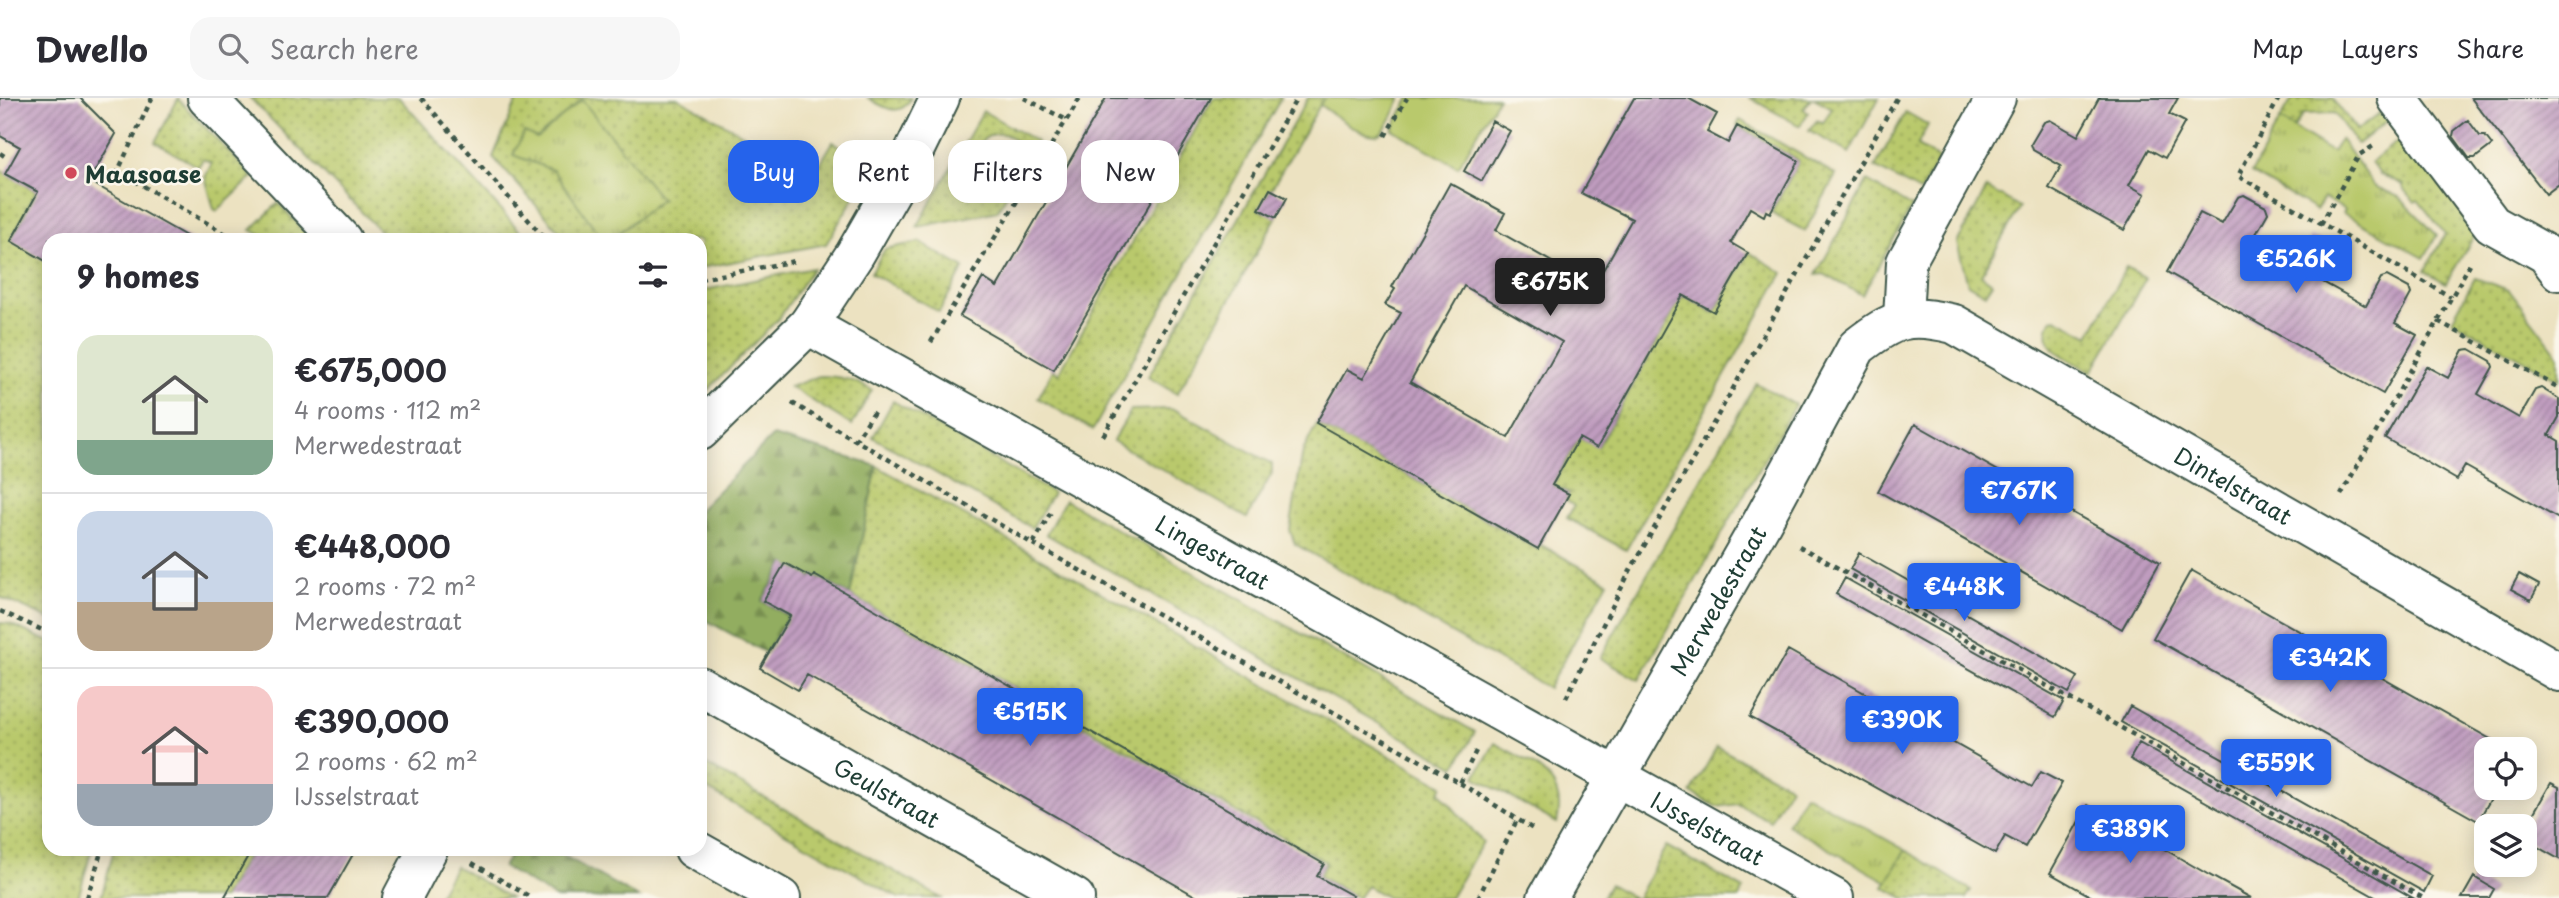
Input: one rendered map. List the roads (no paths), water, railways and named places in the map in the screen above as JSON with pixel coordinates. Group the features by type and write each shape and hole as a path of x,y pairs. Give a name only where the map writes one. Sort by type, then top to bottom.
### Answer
{"street":[{"path":"207,98 335,233"},
{"path":"707,424 808,325 855,254 913,153 940,98"},
{"path":"1903,319 1906,262 1996,98"},
{"path":"2405,108 2492,224 2546,254 2559,271"},
{"name":"Dintelstraat","path":"1903,319 1927,317 1954,324 2318,536 2559,672"},
{"name":"Merwedestraat","path":"1547,898 1761,524 1857,347 1882,328 1903,319"},
{"name":"Lingestraat","path":"808,325 1618,778"},
{"name":"Geulstraat","path":"707,690 1075,898"},
{"name":"IJsselstraat","path":"1618,778 1834,898"},
{"path":"402,898 424,856"},
{"path":"706,856 781,898"}],"place":[{"name":"Maasoase","path":"71,173"}]}
